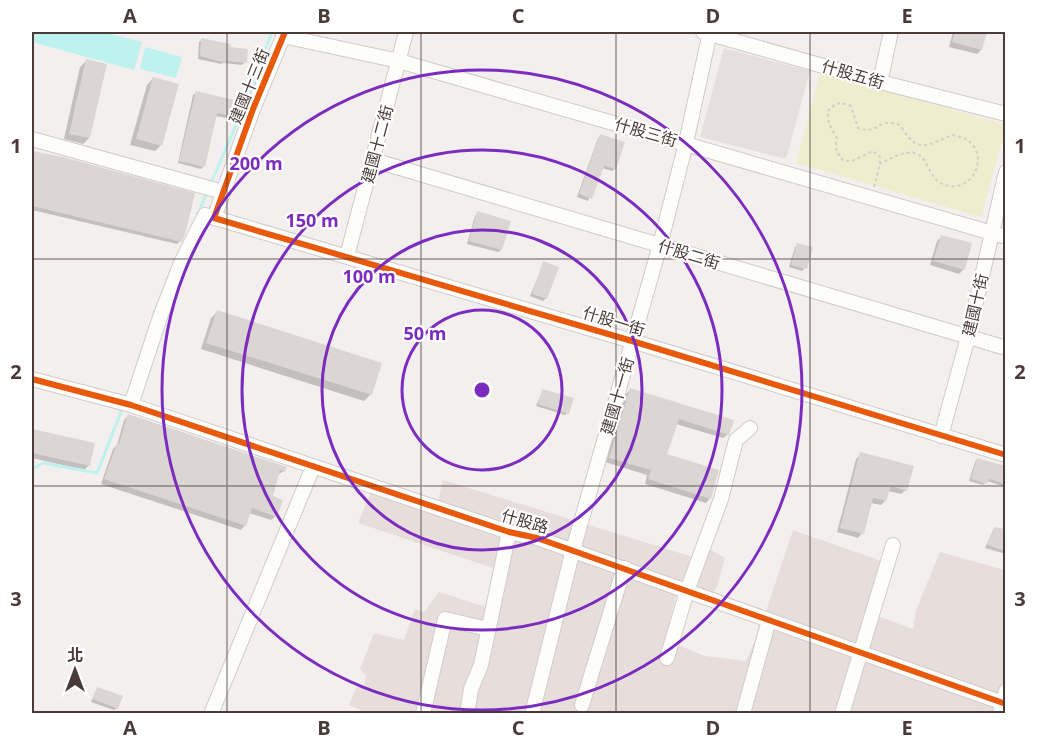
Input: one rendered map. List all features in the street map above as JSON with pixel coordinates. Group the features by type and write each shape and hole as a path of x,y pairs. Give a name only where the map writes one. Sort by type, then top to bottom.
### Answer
{"street":[{"name":"建國十二街","path":"347,256 406,32"},
{"name":"什股五街","path":"707,32 880,82 1005,114"},
{"name":"建國十一街","path":"532,714 573,550 660,245 686,143 707,32"},
{"name":"什股三街","path":"282,33 399,62 686,143 1005,237"},
{"name":"建國十三街","path":"131,405 160,317 181,263 209,216 282,33"},
{"path":"880,82 890,36"},
{"path":"32,139 219,190"},
{"name":"什股二街","path":"373,160 1005,348"},
{"name":"建國十街","path":"941,436 968,337 1005,172"},
{"name":"什股一街","path":"209,216 632,341 1005,455"},
{"name":"什股路","path":"32,379 131,405 509,532 537,538 573,550 1003,703"},
{"path":"667,658 687,591 721,499 736,440 750,429"},
{"path":"211,714 313,467"},
{"path":"467,714 471,689 481,665 509,532"},
{"path":"842,714 893,545"},
{"path":"582,705 624,568"},
{"path":"423,714 445,619 488,629"},
{"path":"742,714 769,620"}],"path":[{"path":"874,188 880,157 873,151 852,160 844,160 836,153 837,138 830,126 827,112 834,104 843,102 851,106 858,128 866,131 891,122 899,124 912,143 930,144 953,135 966,139 975,148 978,164 976,174 964,184 950,186 939,182 932,175 926,161 919,155 907,152 893,156 880,164"}],"shaded area":[{"path":"724,48 810,71 786,159 700,137"},
{"path":"376,480 438,501 443,480 693,557 702,545 725,558 717,587 709,601 676,595 666,640 705,656 746,661 761,626 793,530 887,563 870,613 913,629 916,610 940,552 1005,570 1004,713 360,714 361,710 349,705 357,685 364,687 366,676 360,669 374,633 404,640 415,609 424,612 439,592 486,607 499,570 358,523"}],"green space":[{"path":"820,73 1005,124 981,217 796,163"}],"water":[{"path":"32,32 103,32 142,42 134,70 32,42"},
{"path":"145,47 182,57 176,78 140,69"}],"building":[{"path":"955,32 987,32 982,50 952,42"},
{"path":"201,38 231,44 230,47 248,49 247,63 226,61 226,63 200,56"},
{"path":"86,59 107,64 90,138 69,134"},
{"path":"153,77 179,84 162,146 136,139"},
{"path":"196,91 234,100 231,116 217,113 205,167 179,161"},
{"path":"600,134 625,142 616,169 604,166 592,199 579,194"},
{"path":"32,151 63,157 195,193 182,242 32,206"},
{"path":"477,211 511,221 502,250 469,241"},
{"path":"941,235 972,243 965,270 933,261"},
{"path":"797,243 813,247 807,269 791,265"},
{"path":"543,261 559,267 547,299 532,294"},
{"path":"217,310 382,363 372,395 206,343"},
{"path":"630,388 734,420 729,435 679,419 667,454 719,470 711,499 648,479 651,470 609,458"},
{"path":"542,389 574,398 569,414 538,404"},
{"path":"128,414 287,467 285,472 280,470 273,496 283,500 277,517 252,508 246,526 104,479 117,443 119,444"},
{"path":"32,429 95,443 90,466 32,453"},
{"path":"860,452 914,466 907,491 891,486 886,501 873,498 864,534 840,528"},
{"path":"977,458 1005,466 1005,484 989,479 987,484 971,479"},
{"path":"994,527 1005,529 1005,551 987,545"},
{"path":"97,687 123,696 118,709 93,699"}],"waterway":[{"path":"211,183 272,32"},
{"path":"198,214 207,192"},
{"path":"32,469 43,463 97,473 123,407"}],"cycle path":[{"path":"285,32 253,109 214,218 632,341 1006,455"},
{"path":"32,379 131,405 509,532 537,538 1006,704"}]}
